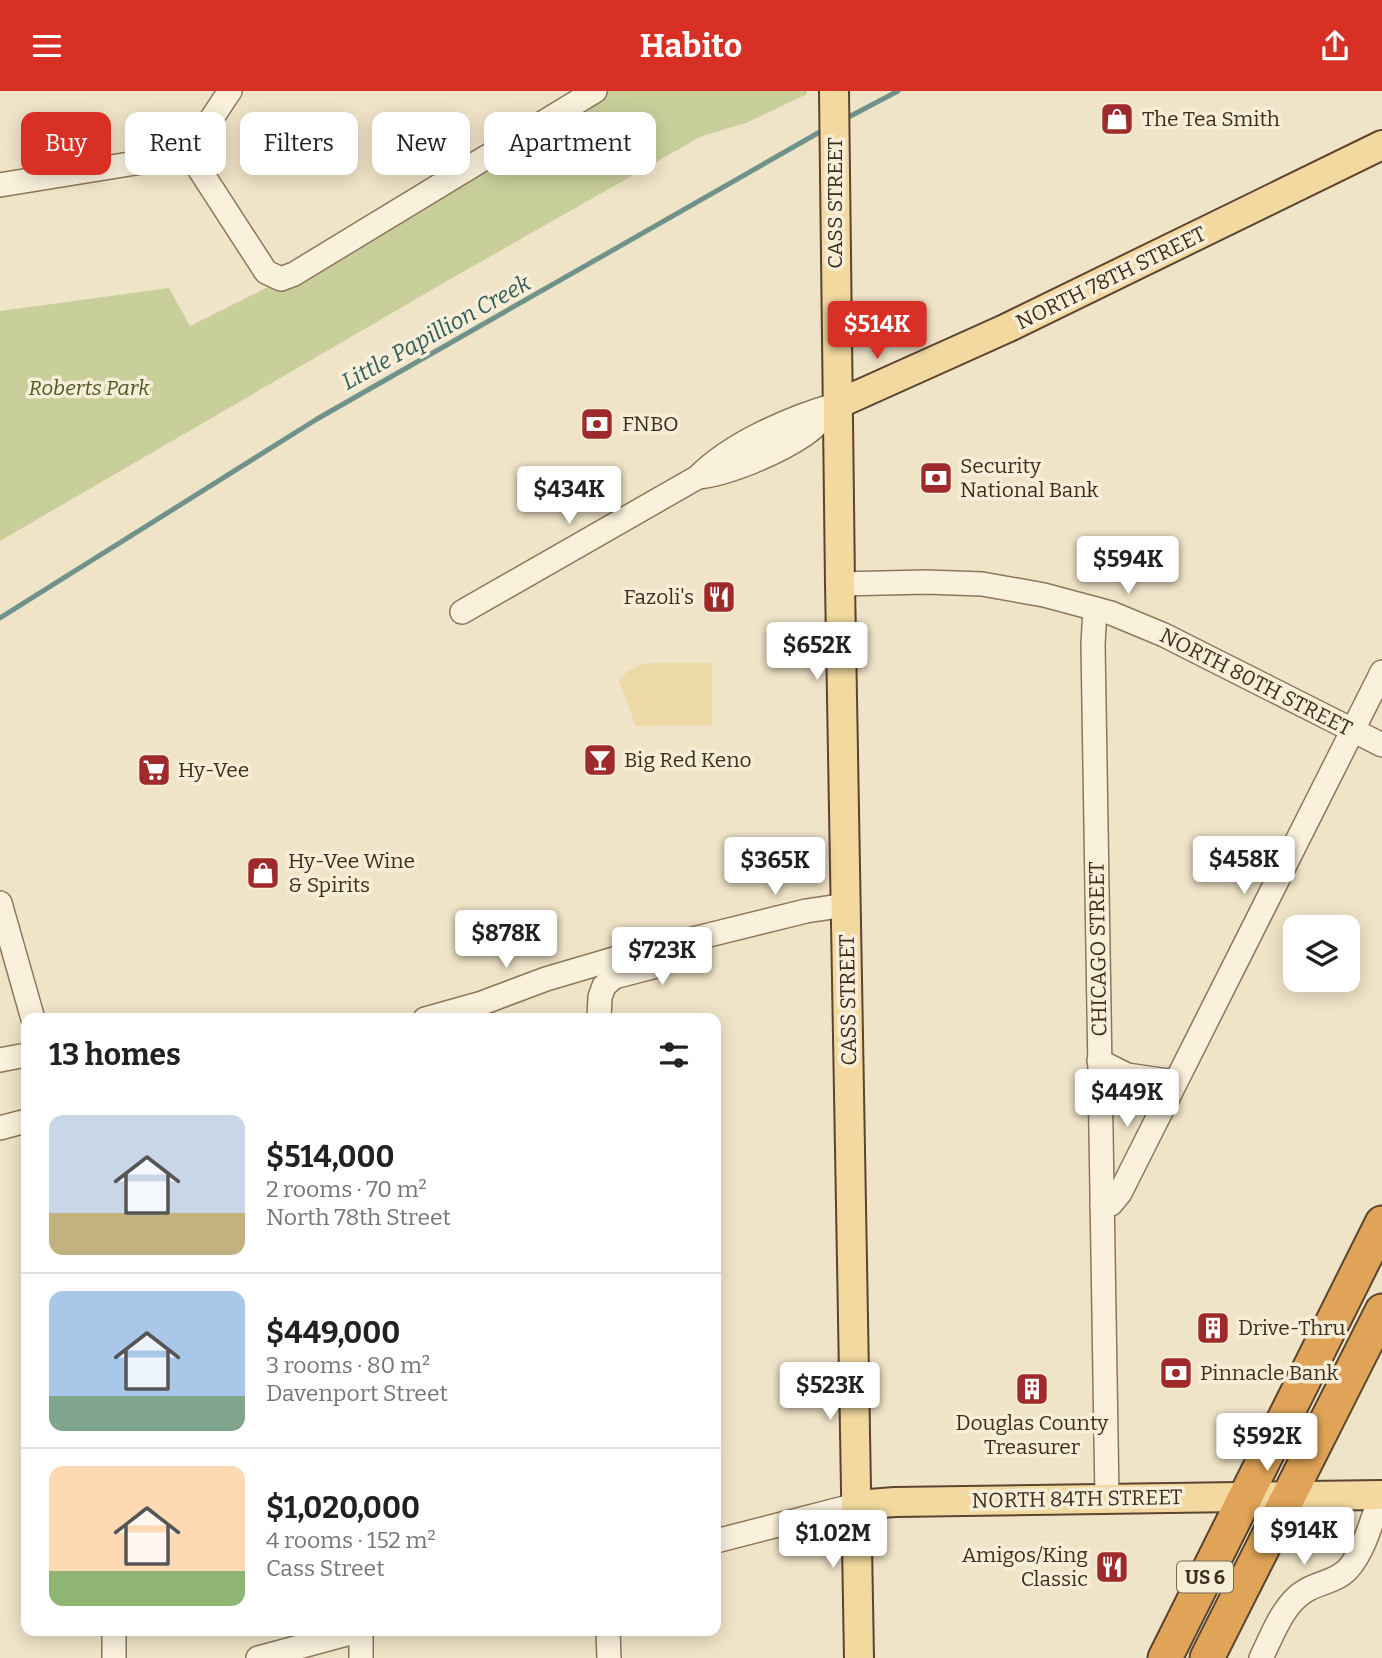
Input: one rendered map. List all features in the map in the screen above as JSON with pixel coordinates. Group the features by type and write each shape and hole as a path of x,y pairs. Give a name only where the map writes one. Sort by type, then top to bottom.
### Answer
{"highway":[{"name":"US 6","path":"1165,1658 1382,1223"},
{"name":"US 6","path":"1207,1658 1382,1311"}],"main road":[{"name":"CASS STREET","path":"834,91 839,584 859,1658"},
{"name":"NORTH 78TH STREET","path":"838,404 1007,328 1382,145"},
{"name":"NORTH 84TH STREET","path":"856,1505 895,1501 1382,1495"}],"street":[{"path":"215,112 230,91"},
{"path":"203,175 267,272 281,279 595,91"},
{"path":"0,185 125,165"},
{"path":"462,612 698,477 730,450 803,415 838,404"},
{"name":"NORTH 80TH STREET","path":"839,584 982,584 1025,591 1095,609 1152,629 1382,745"},
{"name":"CHICAGO STREET","path":"1095,609 1093,645 1107,1498"},
{"path":"1102,1206 1111,1204 1120,1193 1382,672"},
{"path":"0,903 31,1013"},
{"path":"446,1013 624,956 806,911 846,905"},
{"path":"598,1013 604,986 614,977 660,965 679,953 692,940"},
{"path":"562,974 583,982 589,990 597,1013"},
{"path":"0,1060 21,1056"},
{"path":"1100,1061 1127,1075 1175,1082"},
{"path":"0,1128 21,1122"},
{"path":"1261,1658 1294,1600 1309,1589 1338,1578 1349,1568 1363,1543 1382,1495"},
{"path":"721,1540 856,1505"},
{"path":"114,1636 114,1658"},
{"path":"258,1658 340,1636"},
{"path":"359,1636 361,1658"},
{"path":"608,1636 608,1658"}],"green space":[{"name":"Roberts Park","path":"595,91 807,91 807,94 746,123 702,136 656,162 656,112 560,112"},
{"name":"Roberts Park","path":"484,158 484,175 633,175 0,541 0,311 169,288 190,326 294,274 457,175 470,175 470,167"}],"sand":[{"path":"647,663 712,663 712,725 636,726 619,681 628,671"}],"waterway":[{"name":"Little Papillion Creek","path":"843,120 898,91"},
{"name":"Little Papillion Creek","path":"0,618 317,419 825,129"}],"place":[{"name":"The Tea Smith","path":"1117,119"},
{"name":"FNBO","path":"597,424"},
{"name":"Security National Bank","path":"936,478"},
{"name":"Fazoli's","path":"719,597"},
{"name":"Big Red Keno","path":"600,760"},
{"name":"Hy-Vee","path":"154,770"},
{"name":"Hy-Vee Wine & Spirits","path":"263,873"},
{"name":"Drive-Thru","path":"1213,1328"},
{"name":"Pinnacle Bank","path":"1176,1373"},
{"name":"Douglas County Treasurer","path":"1032,1389"},
{"name":"Amigos/King Classic","path":"1112,1567"}]}
